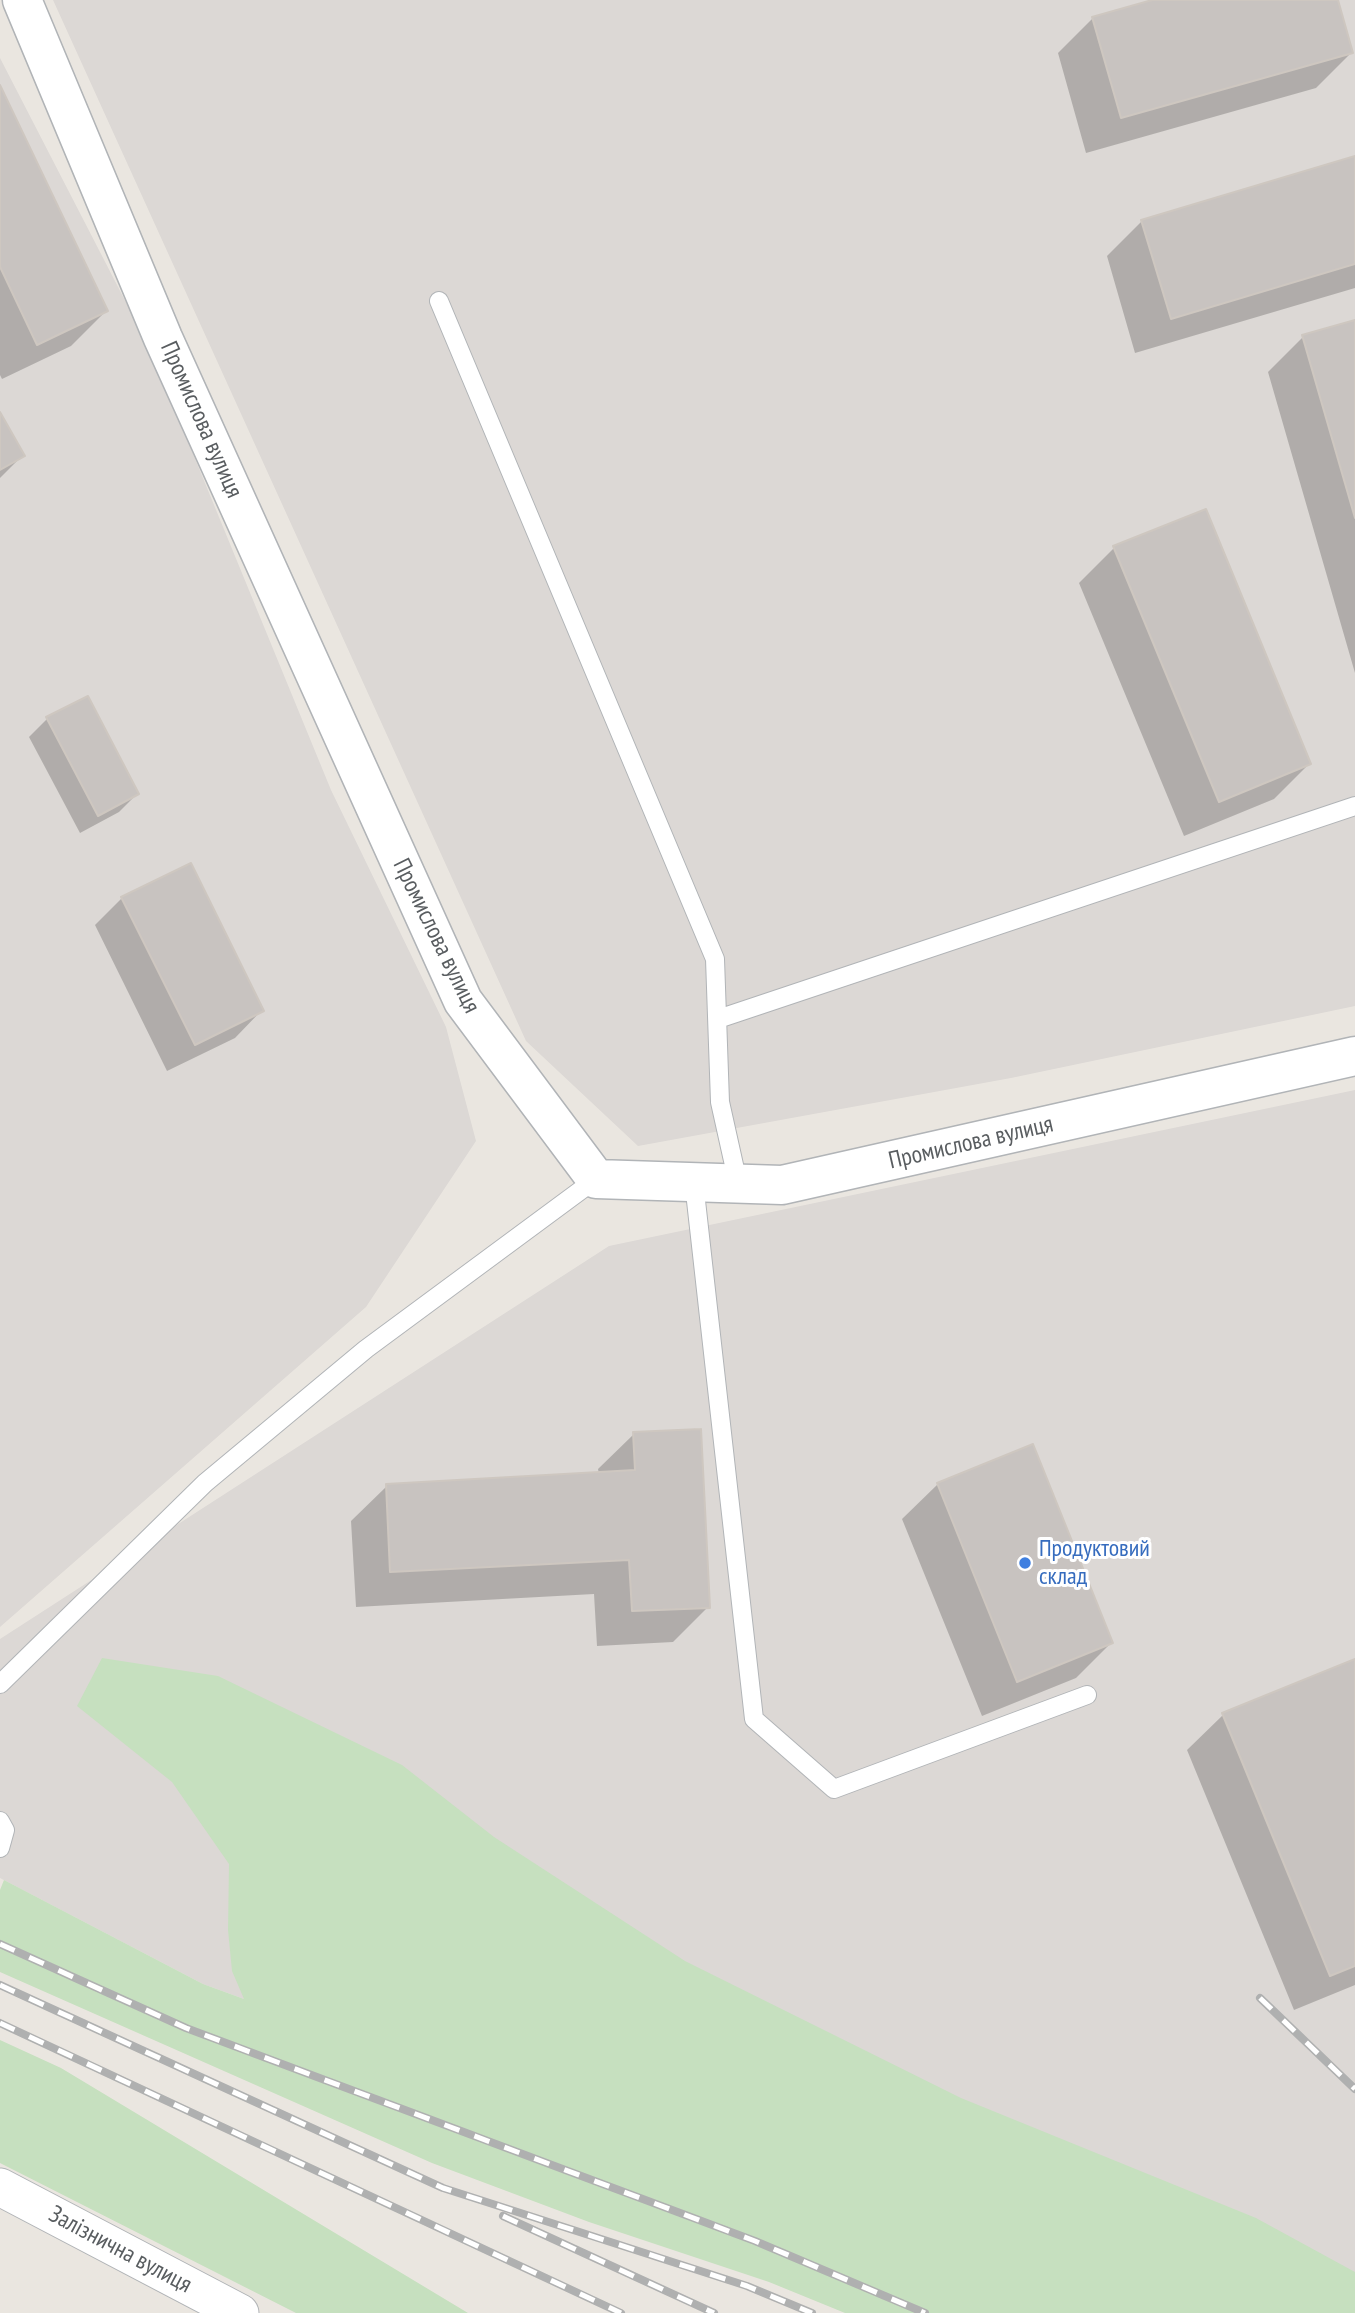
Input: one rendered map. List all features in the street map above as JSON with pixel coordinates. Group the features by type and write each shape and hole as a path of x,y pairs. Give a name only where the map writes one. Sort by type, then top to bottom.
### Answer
{"street":[{"name":"Промислова вулиця","path":"22,0 163,338 463,1001 596,1179 782,1185 1355,1056"},
{"name":"Залізнична вулиця","path":"0,2187 240,2313"}],"lane":[{"path":"439,301 715,959 720,1102 738,1183"},
{"path":"719,1019 1355,806"},
{"path":"0,1684 205,1483 366,1349 596,1179"},
{"path":"694,1183 754,1719 834,1789 1087,1695"},
{"path":"0,1821 5,1830 0,1847"}],"shaded area":[{"path":"53,0 1355,0 1355,1006 1011,1078 638,1146 526,1041"},
{"path":"0,58 150,349 331,790 446,1027 476,1141 366,1307 0,1627"},
{"path":"1355,1090 1355,2313 1101,2313 203,1984 0,1878 0,1639 609,1246"}],"green space":[{"path":"102,1658 218,1676 402,1765 494,1837 685,1961 961,2098 1256,2218 1355,2272 1355,2313 845,2313 769,2282 589,2222 432,2163 0,1972 0,1890 4,1880 203,1984 244,1999 232,1971 228,1930 229,1864 172,1782 77,1706"},
{"path":"0,2040 61,2068 468,2313 296,2313 0,2163"}],"building":[{"path":"1152,0 1338,0 1353,53 1121,118 1092,17"},
{"path":"0,85 108,311 37,345 0,267"},
{"path":"1355,156 1355,264 1171,319 1141,220"},
{"path":"1355,320 1355,518 1302,335"},
{"path":"0,412 25,456 0,470"},
{"path":"1206,509 1311,764 1219,802 1113,546"},
{"path":"88,696 139,794 98,816 46,717"},
{"path":"191,863 264,1011 195,1045 121,897"},
{"path":"701,1429 710,1608 632,1611 629,1560 390,1572 386,1484 635,1470 633,1432"},
{"name":"Продуктовий склад","path":"1033,1444 1113,1643 1017,1682 937,1483"},
{"path":"1355,1659 1355,1966 1330,1976 1222,1713"}],"railway":[{"path":"0,1944 186,2028 755,2241 925,2313"},
{"path":"0,1985 443,2188 747,2286 812,2313"},
{"path":"1260,1998 1355,2089"},
{"path":"0,2023 621,2313"},
{"path":"503,2216 714,2313"}],"place":[{"name":"Продуктовий склад","path":"1025,1563"}]}
